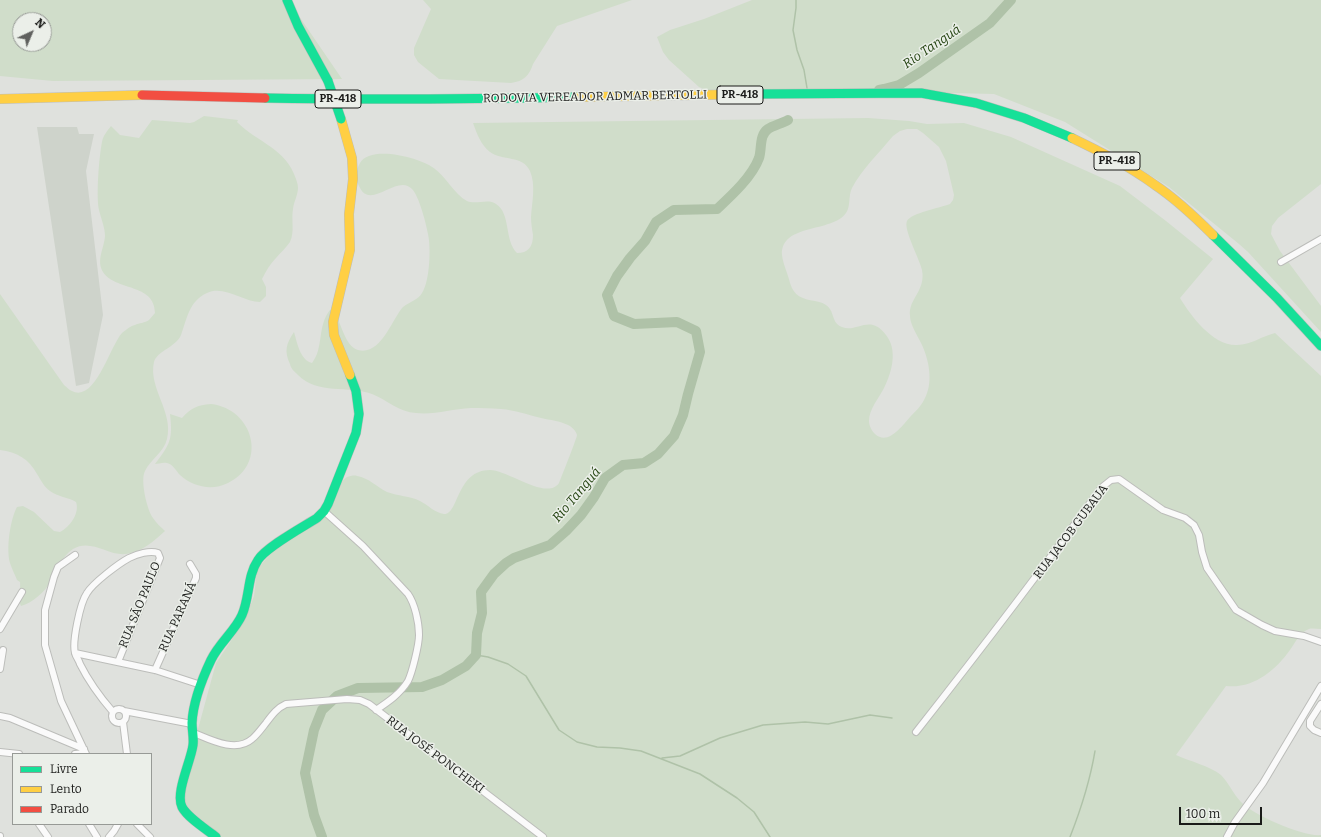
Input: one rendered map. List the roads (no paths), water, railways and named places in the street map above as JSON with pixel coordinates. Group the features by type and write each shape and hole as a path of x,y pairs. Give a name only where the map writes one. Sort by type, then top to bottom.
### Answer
{"main road":[{"path":"216,837 188,814 182,806 180,795 193,744 194,708 201,685 212,658 242,616 247,602 252,571 258,559 266,551 312,521 324,511 356,433 360,414 356,391 334,335 333,322 350,250 350,214 353,179 352,158 328,81 298,26 287,0"},
{"name":"RODOVIA VEREADOR ADMAR BERTOLLI","path":"0,99 154,95 324,99 482,99 675,95 921,93 968,102 1024,118 1064,134 1108,155 1156,185 1197,219 1277,298 1321,346"}],"street":[{"path":"1281,262 1321,239"},
{"name":"RUA JACOB GUBAUA","path":"916,732 1016,603 1101,488 1111,480 1119,480 1163,510 1185,518 1194,525 1199,535 1207,568 1236,610 1275,631 1304,636 1321,642"},
{"name":"RUA JOSÉ PONCHEKI","path":"324,511 363,546 408,594 415,607 419,636 408,680 401,691 392,700 376,710 543,837"},
{"name":"RUA SÃO PAULO","path":"75,653 74,641 82,603 86,594 93,586 123,561 131,557 153,552 158,553 160,558 118,662"},
{"path":"75,555 58,567 54,576 45,610 45,645 61,701 85,752"},
{"name":"RUA PARANÁ","path":"155,670 196,578 196,574 190,564"},
{"path":"0,629 22,592"},
{"path":"0,669 3,650"},
{"path":"75,653 155,670 201,685"},
{"path":"75,653 87,677 113,712 112,716 114,721 118,723 123,722"},
{"path":"1227,837 1235,822 1263,782 1321,686"},
{"path":"113,712 120,709 193,729 218,743 236,746 246,744 253,739 279,708 286,704 347,699 360,700 369,704 376,710"},
{"path":"1321,704 1310,721 1310,726 1314,730 1321,733"},
{"path":"124,711 126,716 123,722 127,753"},
{"path":"0,716 10,718 85,752"},
{"path":"0,752 12,753"},
{"path":"40,825 48,837"},
{"path":"90,825 98,837"},
{"path":"109,837 117,825"},
{"path":"138,825 150,837"}],"waterway":[{"path":"796,0 793,30 797,50 804,70 807,88"},
{"name":"Rio Tanguá","path":"879,90 899,85 919,73 990,23 1011,0"},
{"name":"Rio Tanguá","path":"322,837 314,815 305,773 314,730 322,710 337,696 358,688 422,687 442,680 466,666 476,655 477,633 482,613 481,592 494,574 514,558 550,545 581,515 605,478 623,465 644,463 658,454 674,436 683,415 700,352 696,331 677,322 634,324 614,316 607,295 617,276 645,241 656,222 674,210 717,209 741,186 756,165 760,154 762,138 765,132 770,128 788,120"},
{"path":"476,655 488,657 508,664 526,676 559,730 577,742 597,747 641,751 700,774 737,798 754,812 770,837"},
{"path":"662,758 680,756 720,738 763,725 805,722 828,724 870,715 892,718"},
{"path":"1070,837 1085,795 1095,751"}]}
